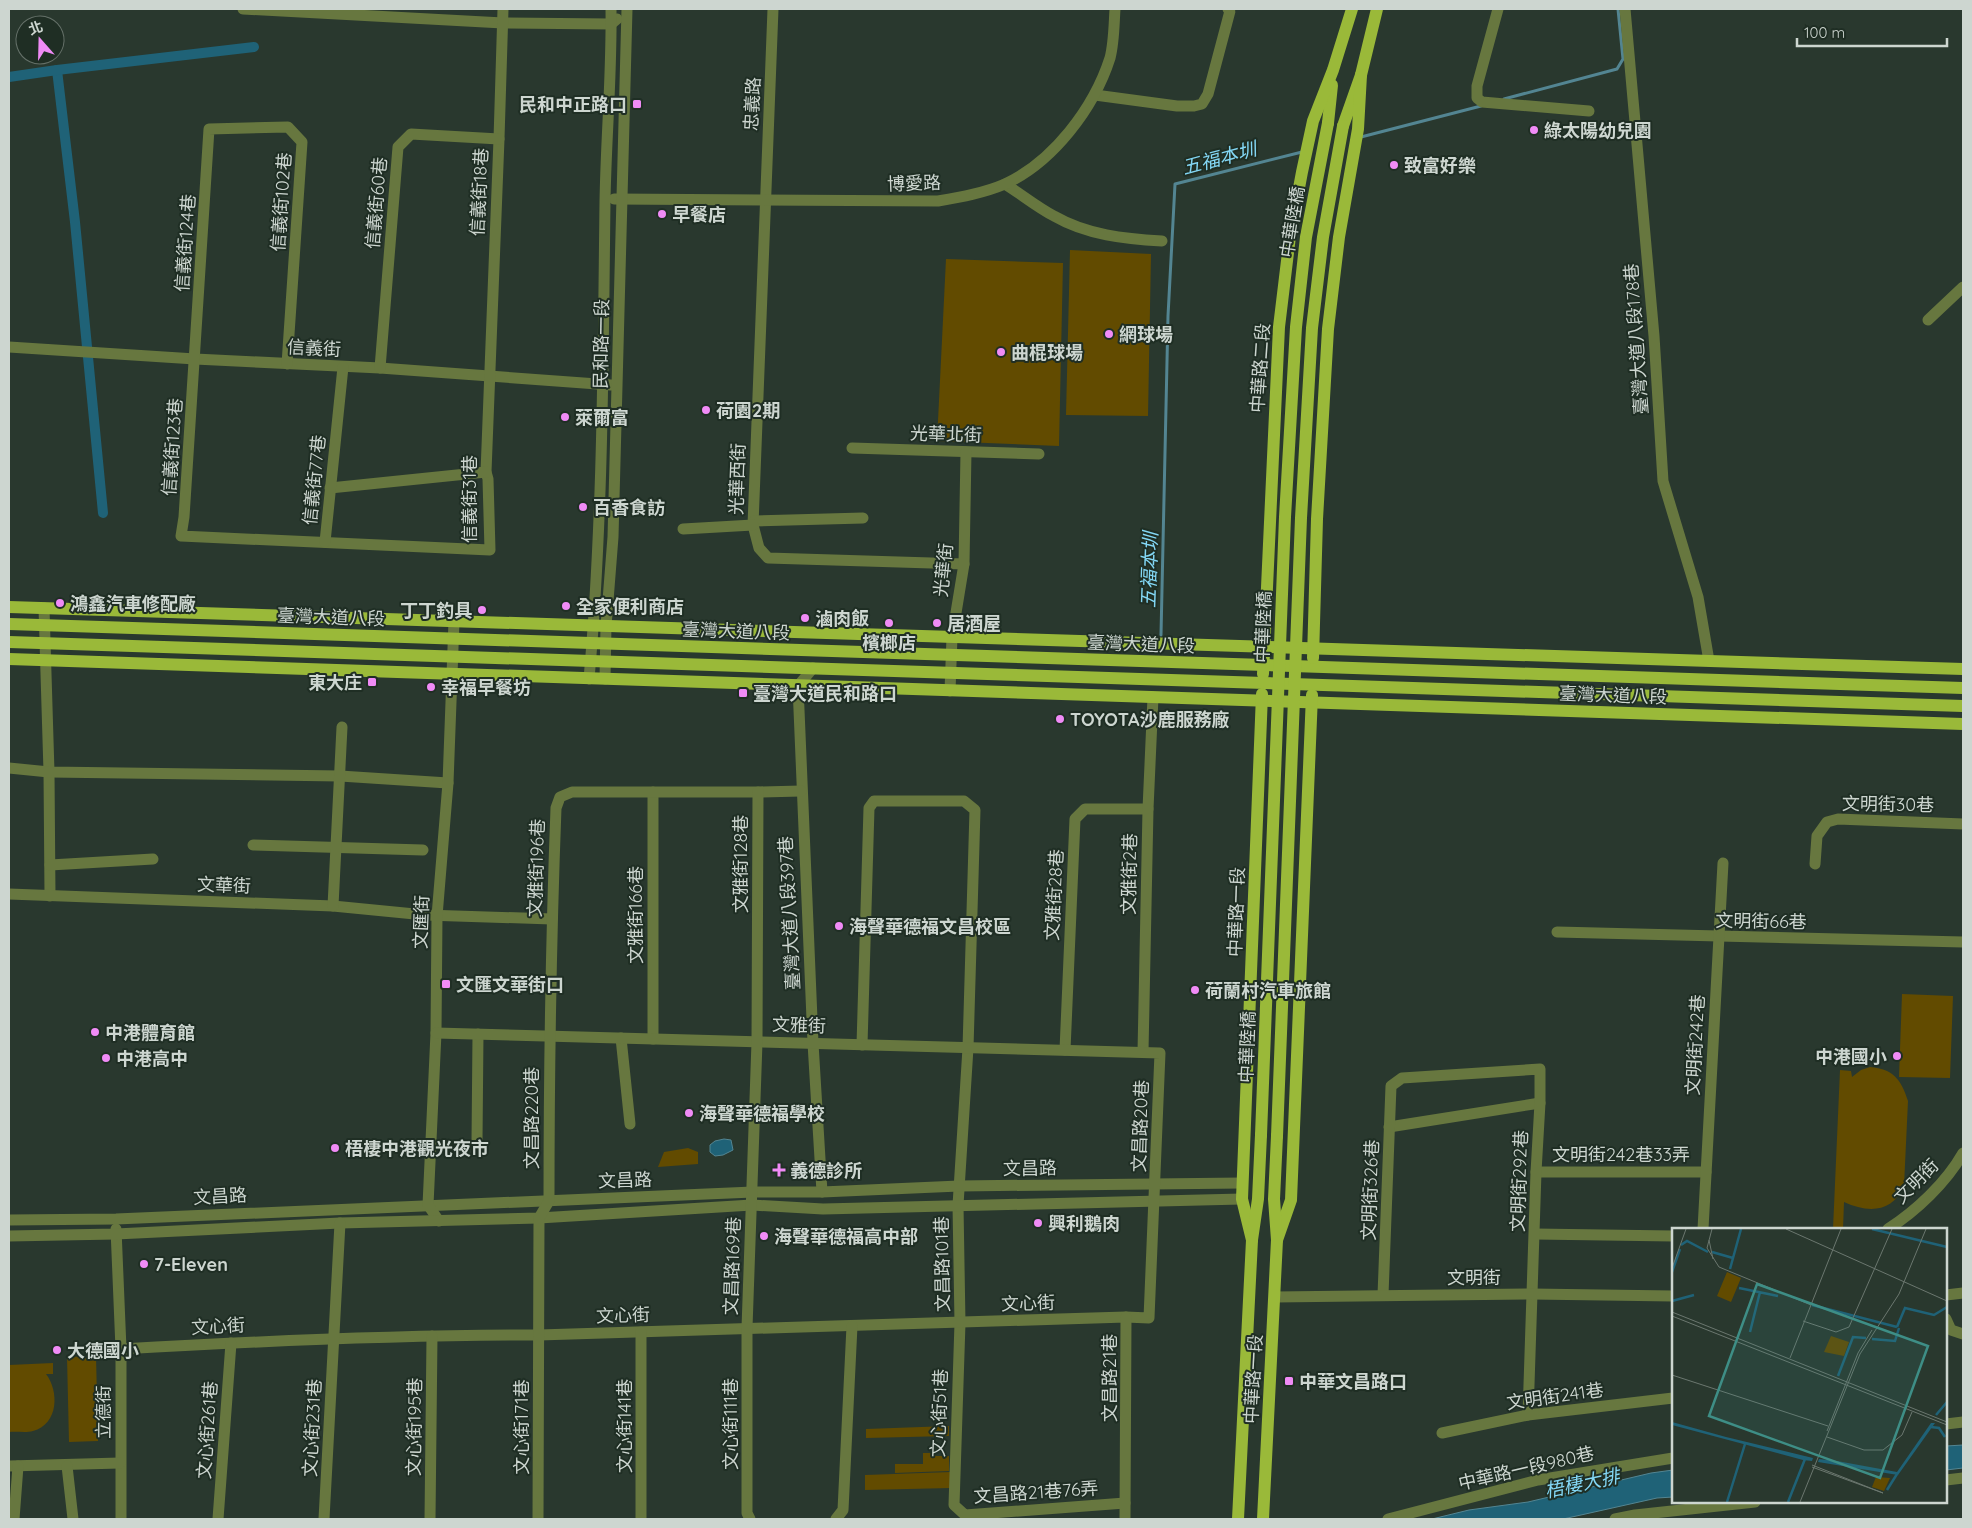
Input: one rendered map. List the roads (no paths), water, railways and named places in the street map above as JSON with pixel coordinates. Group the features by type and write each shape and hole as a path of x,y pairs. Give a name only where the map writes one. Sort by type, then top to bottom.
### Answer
{"main road":[{"name":"中華路二段","path":"1263,674 1279,327 1286,269 1302,172 1313,121 1333,70 1352,9"},
{"path":"1312,676 1317,519 1328,329 1339,237 1358,128 1361,75 1377,9"},
{"name":"中華路二段","path":"1328,123 1333,70"},
{"name":"中華陸橋","path":"1277,1136 1301,518 1312,328 1323,237 1343,126 1361,75"},
{"name":"中華陸橋","path":"1261,1135 1285,527 1295,337 1306,236 1328,123"},
{"name":"臺灣大道八段","path":"9,607 1963,669"},
{"name":"臺灣大道八段","path":"9,624 951,655 1263,674 1963,706"},
{"name":"臺灣大道八段","path":"9,642 951,673 1263,674 1963,688"},
{"name":"臺灣大道八段","path":"1264,647 1312,676"},
{"name":"臺灣大道八段","path":"9,659 1963,724"},
{"path":"589,679 605,662"},
{"name":"中華路一段","path":"1252,1240 1242,1199 1242,1182 1263,674"},
{"name":"臺灣大道八段","path":"1262,700 1312,676"},
{"name":"中華路一段","path":"1277,1240 1291,1200 1312,676"},
{"name":"中華路一段","path":"1238,1519 1252,1240 1258,1199 1261,1135"},
{"name":"中華路一段","path":"1263,1519 1275,1297 1277,1240 1274,1199 1277,1136"}],"street":[{"path":"243,9 503,23 612,24 623,10"},
{"name":"信義街18巷","path":"489,376 499,139 502,9"},
{"name":"民和路一段","path":"605,679 606,644 600,626 605,199 611,9"},
{"name":"忠義路","path":"765,201 773,9"},
{"name":"博愛路","path":"605,199 938,201 976,194 1006,184 1043,159 1072,128 1095,95 1110,56 1115,9"},
{"path":"1095,95 1177,106 1202,104 1208,94 1230,11 1228,9"},
{"path":"1498,9 1477,86 1476,98 1482,102 1589,111"},
{"name":"臺灣大道八段178巷","path":"1625,9 1653,326 1663,481 1698,597 1709,662"},
{"name":"民和路一段","path":"589,679 592,644 600,626 613,537 618,385 623,10"},
{"name":"信義街102巷","path":"209,129 288,127 302,142 287,364"},
{"name":"信義街124巷","path":"195,359 209,129"},
{"name":"信義街60巷","path":"380,368 398,147 411,134 499,139"},
{"path":"1006,184 1054,217 1100,234 1136,240 1162,241"},
{"name":"光華西街","path":"765,201 753,523 759,548 768,558 964,564"},
{"path":"1928,320 1962,290"},
{"name":"信義街","path":"9,347 380,368 618,385"},
{"name":"信義街123巷","path":"181,536 195,359"},
{"name":"信義街77巷","path":"181,536 326,542 343,367"},
{"name":"信義街31巷","path":"326,542 490,550 488,479 486,472 489,376"},
{"name":"光華北街","path":"852,448 1039,454"},
{"name":"光華街","path":"950,691 952,637 964,564 966,452"},
{"path":"330,488 486,472"},
{"path":"683,529 753,523 863,518"},
{"path":"44,608 49,772 50,896"},
{"name":"文匯街","path":"428,1205 436,1033 438,916 448,783 454,620"},
{"path":"798,686 813,668"},
{"name":"臺灣大道八段397巷","path":"798,686 812,1043 822,1192"},
{"name":"文雅街2巷","path":"1143,1052 1148,809 1153,697"},
{"path":"333,906 342,727"},
{"path":"9,768 49,772 340,776 448,783"},
{"path":"758,792 801,791"},
{"name":"文雅街196巷","path":"549,1036 556,808 560,797 572,792 653,792"},
{"name":"文雅街128巷","path":"653,792 758,792 758,1042 753,1192"},
{"name":"文雅街166巷","path":"653,792 653,1039"},
{"name":"文昌路101巷","path":"862,1045 869,808 874,801 964,801 975,810 968,1048 958,1205 960,1323"},
{"name":"文雅街28巷","path":"1065,1050 1075,819 1085,809 1148,809"},
{"name":"文明街30巷","path":"1815,864 1817,836 1827,822 1838,819 1963,824"},
{"path":"253,845 423,850"},
{"path":"50,864 153,859"},
{"name":"文明街242巷","path":"1703,1228 1723,864"},
{"name":"文華街","path":"9,894 333,906 438,916 552,919"},
{"name":"文明街66巷","path":"1557,932 1963,942"},
{"name":"文雅街","path":"436,1033 1160,1053"},
{"path":"477,1141 478,1034"},
{"name":"文昌路220巷","path":"549,1036 549,1201"},
{"path":"621,1038 630,1124"},
{"name":"文昌路20巷","path":"1155,1201 1160,1053"},
{"name":"文明街326巷","path":"1384,1295 1391,1086 1402,1078 1540,1069"},
{"name":"文明街292巷","path":"1528,1415 1540,1069"},
{"path":"1389,1127 1540,1103"},
{"name":"文明街","path":"1903,1225 1960,1168 1963,1153"},
{"name":"文明街242巷33弄","path":"1536,1172 1706,1172"},
{"name":"文昌路","path":"9,1220 116,1219 753,1192 822,1192 959,1186 1242,1182"},
{"name":"文昌路169巷","path":"747,1328 753,1192"},
{"name":"文昌路","path":"9,1236 116,1234 340,1223 539,1218 752,1205 823,1209 1242,1199"},
{"path":"539,1218 549,1201"},
{"name":"文昌路21巷","path":"1125,1519 1126,1317 1149,1318 1155,1201"},
{"path":"428,1205 439,1221"},
{"name":"文心街171巷","path":"538,1519 539,1218"},
{"name":"立德街","path":"14,1466 120,1463 121,1349 116,1219"},
{"name":"文心街231巷","path":"324,1519 340,1223"},
{"path":"1535,1234 1672,1236"},
{"path":"1947,1295 1963,1293"},
{"name":"文明街","path":"1275,1297 1532,1294 1672,1296"},
{"name":"文心街","path":"121,1349 231,1342 539,1335 1126,1317"},
{"name":"文心街51巷","path":"954,1505 960,1323"},
{"path":"1948,1325 1963,1334"},
{"path":"836,1519 843,1510 852,1326"},
{"name":"文心街111巷","path":"747,1328 747,1513 750,1519"},
{"name":"文心街141巷","path":"641,1519 642,1332"},
{"name":"文心街195巷","path":"430,1519 432,1336"},
{"name":"文心街261巷","path":"218,1519 231,1342"},
{"name":"文明街241巷","path":"1442,1433 1528,1415 1672,1398"},
{"path":"1947,1424 1963,1422"},
{"name":"中華路一段980巷","path":"1388,1519 1538,1480 1672,1458"},
{"path":"120,1463 121,1519"},
{"path":"14,1466 14,1519"},
{"path":"66,1466 73,1519"},
{"path":"1947,1480 1963,1478"},
{"name":"文昌路21巷76弄","path":"954,1505 965,1515 1125,1503"},
{"path":"1615,1519 1635,1514 1744,1503"}],"water":[{"path":"731,1140 733,1150 723,1155 715,1156 710,1152 710,1145 715,1141"},
{"path":"1963,1445 1963,1468 1947,1470 1947,1446"},
{"path":"1672,1470 1672,1497 1657,1498 1563,1519 1432,1519 1469,1510 1528,1502 1651,1473"}],"waterway":[{"name":"五福本圳","path":"1504,99 1617,69 1623,59 1618,9"},
{"path":"9,77 254,47"},
{"path":"57,70 75,222 103,513"},
{"name":"五福本圳","path":"1361,137 1481,106"},
{"name":"五福本圳","path":"1161,635 1168,316 1175,184 1302,152"}],"place":[{"name":"民和中正路口","path":"637,104"},
{"name":"綠太陽幼兒園","path":"1534,130"},
{"name":"致富好樂","path":"1394,165"},
{"name":"早餐店","path":"662,214"},
{"name":"網球場","path":"1109,334"},
{"name":"曲棍球場","path":"1001,352"},
{"name":"荷園2期","path":"706,410"},
{"name":"萊爾富","path":"565,417"},
{"name":"百香食訪","path":"583,507"},
{"name":"鴻鑫汽車修配廠","path":"60,603"},
{"name":"全家便利商店","path":"566,606"},
{"name":"丁丁釣具","path":"482,610"},
{"name":"滷肉飯","path":"805,618"},
{"name":"檳榔店","path":"889,623"},
{"name":"居酒屋","path":"937,623"},
{"name":"東大庄","path":"372,682"},
{"name":"幸福早餐坊","path":"431,687"},
{"name":"臺灣大道民和路口","path":"743,693"},
{"name":"TOYOTA沙鹿服務廠","path":"1060,719"},
{"name":"海聲華德福文昌校區","path":"839,926"},
{"name":"文匯文華街口","path":"446,984"},
{"name":"荷蘭村汽車旅館","path":"1195,990"},
{"name":"中港體育館","path":"95,1032"},
{"name":"中港國小","path":"1897,1056"},
{"name":"中港高中","path":"106,1058"},
{"name":"海聲華德福學校","path":"689,1113"},
{"name":"梧棲中港觀光夜市","path":"335,1148"},
{"name":"義德診所","path":"779,1170"},
{"name":"興利鵝肉","path":"1038,1223"},
{"name":"海聲華德福高中部","path":"764,1236"},
{"name":"7-Eleven","path":"144,1264"},
{"name":"大德國小","path":"57,1350"},
{"name":"中華文昌路口","path":"1289,1381"}],"water label":[{"name":"梧棲大排","path":"1582,1483"}]}
